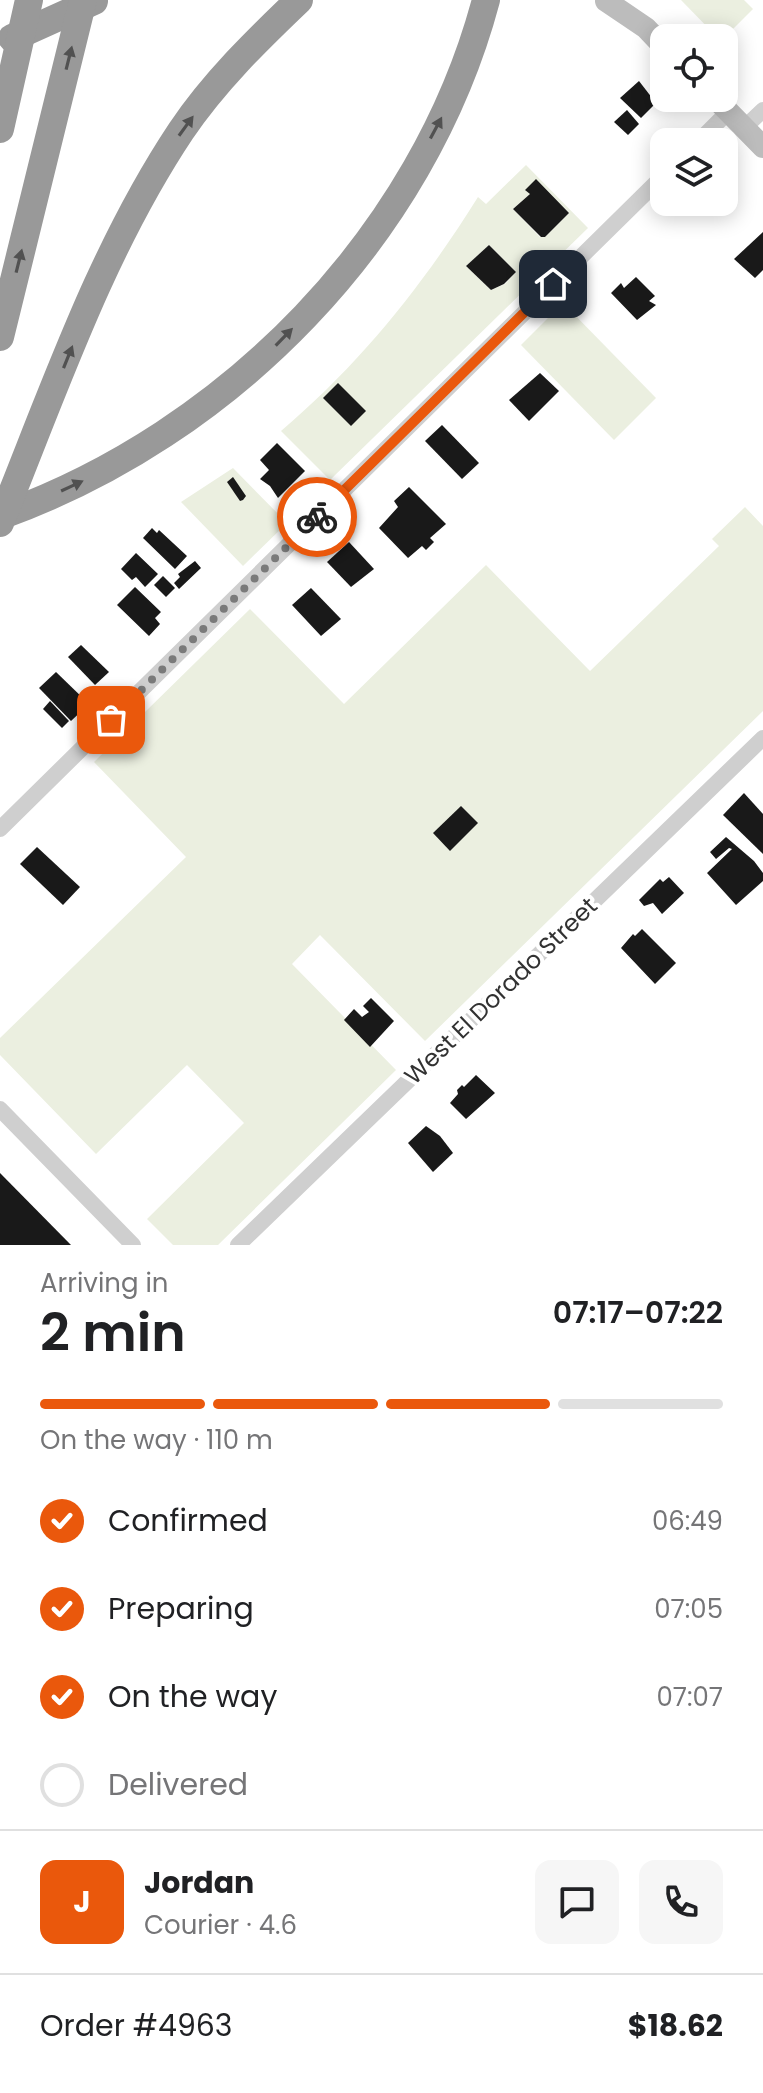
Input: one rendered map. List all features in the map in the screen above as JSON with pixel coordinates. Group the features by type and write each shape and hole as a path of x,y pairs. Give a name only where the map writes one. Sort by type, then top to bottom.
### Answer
{"highway":[{"path":"0,129 29,0"},
{"path":"0,21 54,0"},
{"path":"0,337 83,0"},
{"path":"0,43 95,0"},
{"path":"0,523 114,246 148,184 183,129 219,83 299,0"},
{"path":"0,516 99,473 154,441 212,402 266,356 315,305 384,217 422,155 447,108 486,0"}],"street":[{"path":"606,1 650,32"},
{"path":"713,128 729,113 763,110"},
{"path":"729,113 763,147"},
{"path":"0,829 650,189"},
{"name":"West El Dorado Street","path":"238,1245 763,738"},
{"path":"0,1109 133,1245"}],"shaded area":[{"path":"681,0 744,0 753,9 738,24 704,24"},
{"path":"526,165 588,228 330,480 281,431 338,378 389,322 478,197 486,204","holes":["536,180 569,213 545,237 540,237 513,209 530,194","489,245 516,272 505,284 491,290 466,266"]},
{"path":"563,303 656,398 614,440 521,345"},
{"path":"233,468 287,523 243,566 181,502"},
{"path":"745,507 763,526 763,711 425,1041 320,935 292,964 396,1070 218,1245 173,1245 147,1219 244,1123 187,1065 96,1154 0,1055 0,1038 186,857 94,762 250,609 344,704 486,565 590,671 719,546 712,539"}],"building":[{"path":"639,81 650,95 650,109 641,118 620,98"},
{"path":"627,110 639,124 628,135 614,122"},
{"path":"536,179 569,213 545,237 541,237 513,209 530,194 525,190"},
{"path":"763,232 763,270 755,278 734,259"},
{"path":"489,245 516,272 504,284 491,290 466,266"},
{"path":"636,277 655,296 649,301 656,305 637,320 611,293 621,283 624,288"},
{"path":"540,373 559,391 529,421 509,400"},
{"path":"338,383 366,411 351,426 323,398"},
{"path":"442,425 479,463 462,479 425,441"},
{"path":"277,443 305,471 278,498 270,486 260,479 269,470 260,460"},
{"path":"233,477 246,496 243,500 240,501 227,482"},
{"path":"409,487 446,524 430,538 434,542 426,550 422,546 408,558 379,528 398,507 394,501"},
{"path":"152,528 157,533 159,530 187,556 175,569 143,538"},
{"path":"349,542 374,569 351,587 327,562"},
{"path":"136,553 158,574 145,587 136,577 132,580 121,569"},
{"path":"195,561 201,568 179,589 174,583 180,577 178,574"},
{"path":"163,576 175,588 166,597 154,585"},
{"path":"135,587 161,612 155,618 160,624 149,636 117,605"},
{"path":"311,588 341,619 321,636 292,605"},
{"path":"81,645 109,672 95,685 68,657"},
{"path":"56,672 89,704 71,721 39,688"},
{"path":"50,701 69,721 62,728 43,709"},
{"path":"744,793 763,814 763,854 723,815"},
{"path":"461,806 478,823 450,851 433,833"},
{"path":"726,837 763,873 763,881 736,905 707,873 732,849 729,848 716,859 710,852"},
{"path":"37,847 80,887 63,905 20,864"},
{"path":"669,877 684,893 662,914 653,903 644,906 639,900 660,879 663,882"},
{"path":"642,929 676,963 655,984 621,948"},
{"path":"371,998 394,1021 370,1047 344,1020 354,1009 362,1017 369,1012 363,1006"},
{"path":"476,1075 495,1093 466,1119 450,1103 458,1094 457,1090"},
{"path":"426,1126 440,1136 453,1153 433,1172 408,1143"},
{"path":"0,1173 71,1245 0,1245"}],"way so far":[{"path":"111,720 317,517"}],"route":[{"path":"317,517 553,284"}]}
